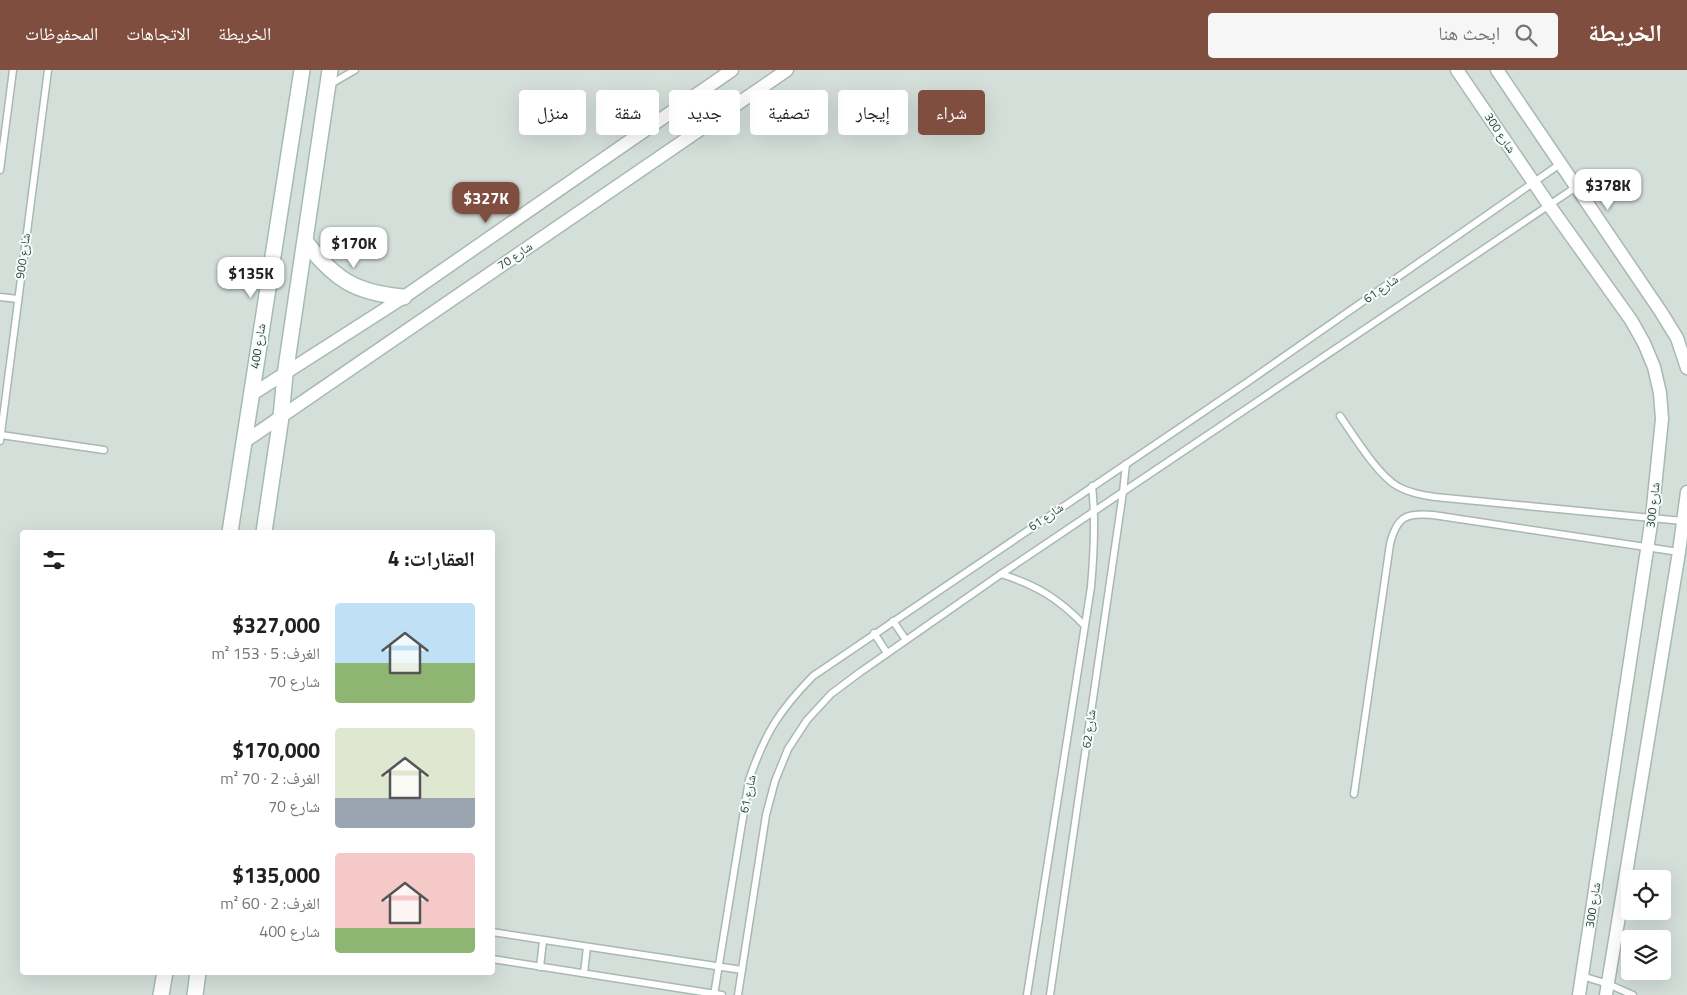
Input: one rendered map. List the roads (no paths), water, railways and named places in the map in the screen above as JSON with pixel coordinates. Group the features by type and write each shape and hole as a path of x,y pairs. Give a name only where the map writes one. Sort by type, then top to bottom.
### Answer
{"street":[{"name":"شارع 400","path":"230,530 302,70"},
{"path":"264,530 330,70"},
{"path":"251,395 404,297 732,70"},
{"name":"شارع 70","path":"244,442 787,70"},
{"name":"شارع 300","path":"1457,70 1549,205 1631,320 1644,343 1654,367 1660,393 1662,419 1652,517 1578,995"},
{"path":"1497,70 1661,312 1676,338 1687,368"},
{"path":"305,241 320,261 338,277 358,288 380,295 404,297"},
{"path":"1607,990 1679,552 1687,492"},
{"path":"161,995 164,975"},
{"path":"195,995 198,975"}],"lane":[{"path":"0,170 13,70"},
{"name":"شارع 900","path":"0,438 48,70"},
{"path":"328,86 355,70"},
{"name":"شارع 61","path":"714,994 749,780 759,751 773,723 797,692 813,676 893,620 1249,381 1560,164"},
{"name":"شارع 61","path":"738,995 766,815 774,781 788,749 807,720 831,694 1001,574 1576,187"},
{"path":"0,297 18,299"},
{"path":"1340,416 1381,472 1396,485 1415,494 1683,521"},
{"path":"0,438 104,450"},
{"name":"شارع 62","path":"1050,995 1126,464"},
{"name":"شارع 62","path":"1028,995 1091,587 1095,511 1092,486"},
{"path":"1354,794 1390,544 1394,528 1405,517 1418,514 1433,515 1679,552"},
{"path":"1001,574 1024,582 1046,593 1066,607 1084,625"},
{"path":"893,620 906,640"},
{"path":"874,633 888,653"},
{"path":"495,933 742,970"},
{"path":"540,967 543,941"},
{"path":"584,973 587,947"},
{"path":"495,960 722,995"},
{"path":"1582,976 1607,990 1633,995"}]}
